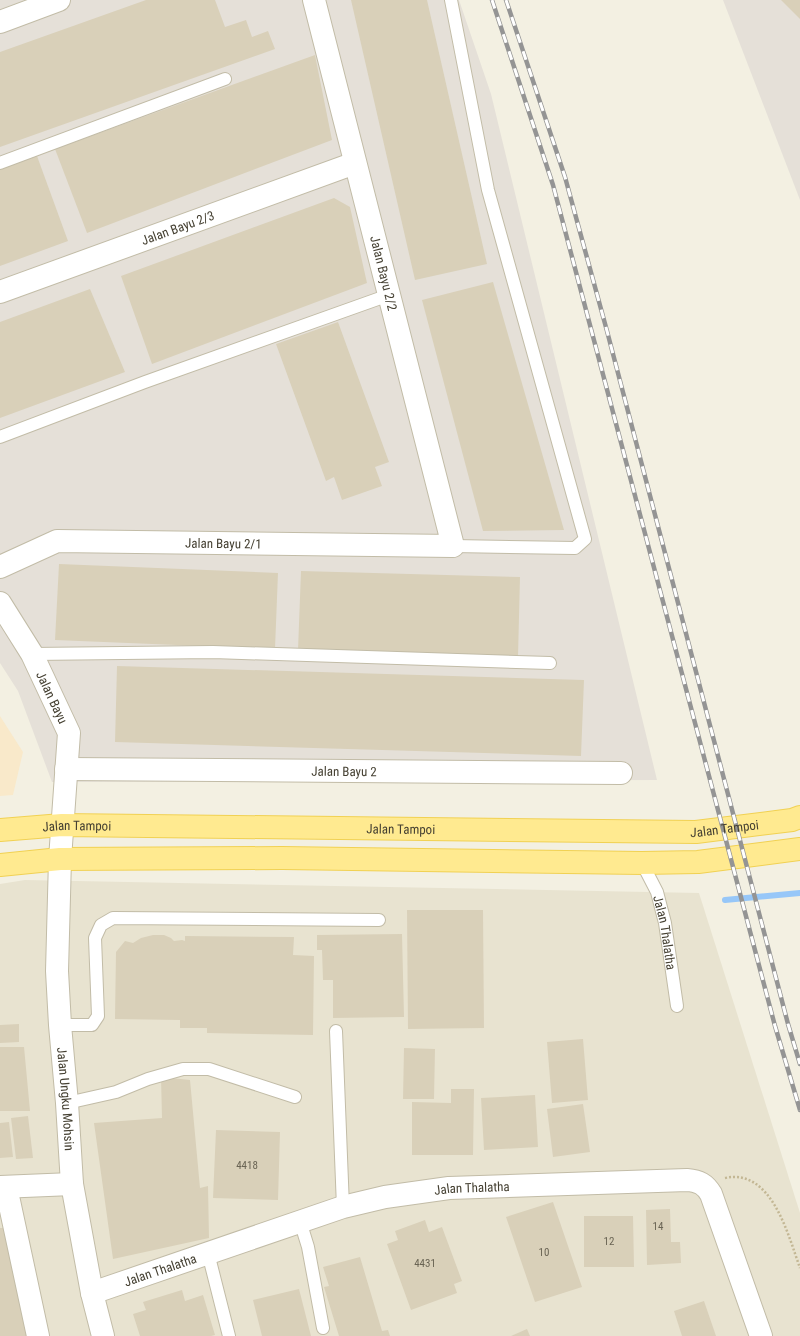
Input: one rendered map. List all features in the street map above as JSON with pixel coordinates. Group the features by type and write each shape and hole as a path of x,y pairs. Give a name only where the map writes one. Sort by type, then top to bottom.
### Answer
{"main road":[{"name":"Jalan Tampoi","path":"0,830 62,825 696,832 800,818"},
{"path":"0,865 60,859 282,858 642,863 698,862 800,849"}],"street":[{"path":"0,22 59,0"},
{"name":"Jalan Bayu 2/2","path":"314,0 453,546"},
{"name":"Jalan Bayu 2/3","path":"0,292 355,163"},
{"name":"Jalan Bayu 2/1","path":"0,567 57,541 453,546"},
{"name":"Jalan Bayu","path":"0,603 32,654 69,733 60,859"},
{"name":"Jalan Bayu 2","path":"66,770 621,773"},
{"name":"Jalan Ungku Mohsin","path":"60,859 57,971 72,1184 92,1293 103,1336"},
{"name":"Jalan Thalatha","path":"92,1293 300,1221 343,1207 385,1197 449,1188 687,1180 701,1182"},
{"path":"701,1182 711,1194 761,1336"},
{"path":"38,1336 3,1187 72,1184"}],"lane":[{"path":"450,0 488,190 585,539 575,548 453,546"},
{"path":"0,163 225,79"},
{"path":"0,437 145,382 389,295"},
{"path":"32,654 213,652 550,663"},
{"name":"Jalan Thalatha","path":"642,863 657,892 665,924 677,1006"},
{"path":"60,1025 92,1025 98,1016 95,938 101,925 114,918 379,920"},
{"path":"336,1031 343,1207"},
{"path":"67,1103 116,1092 148,1079 183,1069 209,1069 295,1097"},
{"path":"300,1221 308,1247 324,1328"},
{"path":"208,1253 229,1336"}],"path":[{"path":"701,1182 732,1176 748,1178 767,1194 780,1216 800,1268"}],"shaded area":[{"path":"0,0 459,0 491,94 657,780 52,782 18,691 0,663"},
{"path":"723,0 800,0 800,200"},
{"path":"0,716 23,752 13,795 0,796"},
{"path":"25,880 699,893 800,1213 800,1336 0,1336 0,884"}],"building":[{"path":"146,0 215,0 225,27 246,20 252,37 268,31 275,49 0,147 0,52"},
{"path":"351,0 427,0 487,264 415,280"},
{"path":"781,0 800,0 800,19"},
{"path":"315,55 332,140 87,233 55,149"},
{"path":"37,156 68,241 0,266 0,169"},
{"path":"334,198 350,207 367,283 152,364 121,276"},
{"path":"493,282 564,530 483,531 422,300"},
{"path":"90,289 125,372 0,418 0,322"},
{"path":"338,322 389,462 375,467 382,486 342,500 334,477 326,481 276,344"},
{"path":"59,564 278,573 275,649 55,640"},
{"path":"301,571 520,577 518,657 298,650"},
{"path":"117,666 584,680 581,756 115,742"},
{"path":"407,910 483,910 484,1028 408,1029"},
{"path":"402,934 404,1017 333,1018 333,980 323,980 322,950 317,950 317,935"},
{"path":"153,935 164,935 174,941 185,941 185,936 294,937 293,955 314,956 313,1035 207,1033 207,1028 180,1028 180,1020 115,1019 116,952 125,941 133,943 141,938"},
{"path":"19,1024 19,1042 0,1043 0,1025"},
{"path":"583,1039 588,1100 552,1103 547,1042"},
{"path":"0,1047 24,1047 30,1111 0,1111"},
{"path":"404,1048 435,1049 434,1099 403,1099"},
{"path":"161,1077 190,1080 200,1188 208,1186 209,1238 113,1259 94,1123 162,1118"},
{"path":"451,1089 474,1089 473,1155 412,1155 412,1102 451,1103"},
{"path":"535,1095 538,1147 484,1150 481,1098"},
{"path":"583,1104 590,1152 553,1157 547,1109"},
{"path":"28,1116 33,1158 16,1159 11,1118"},
{"path":"9,1122 13,1157 0,1158 0,1123"},
{"path":"216,1130 280,1132 278,1200 213,1198"},
{"path":"553,1202 582,1287 535,1302 506,1217"},
{"path":"670,1209 671,1242 680,1242 681,1263 647,1265 646,1210"},
{"path":"584,1216 633,1216 634,1267 584,1267"},
{"path":"425,1220 429,1232 442,1227 462,1281 454,1284 457,1293 411,1310 387,1244 398,1240 395,1231"},
{"path":"0,1228 10,1228 33,1336 0,1336"},
{"path":"360,1257 382,1331 388,1330 390,1336 339,1336 324,1287 329,1286 323,1267"},
{"path":"299,1289 311,1336 262,1336 253,1300"},
{"path":"182,1290 185,1301 203,1295 215,1335 140,1336 133,1314 146,1310 143,1302"},
{"path":"704,1301 716,1336 682,1336 674,1311"},
{"path":"527,1329 530,1336 511,1336"}],"waterway":[{"path":"725,900 800,893"}],"railway":[{"path":"492,0 553,185 775,1026 800,1110"},
{"path":"506,0 565,177 607,331 788,1024 800,1064"}]}
